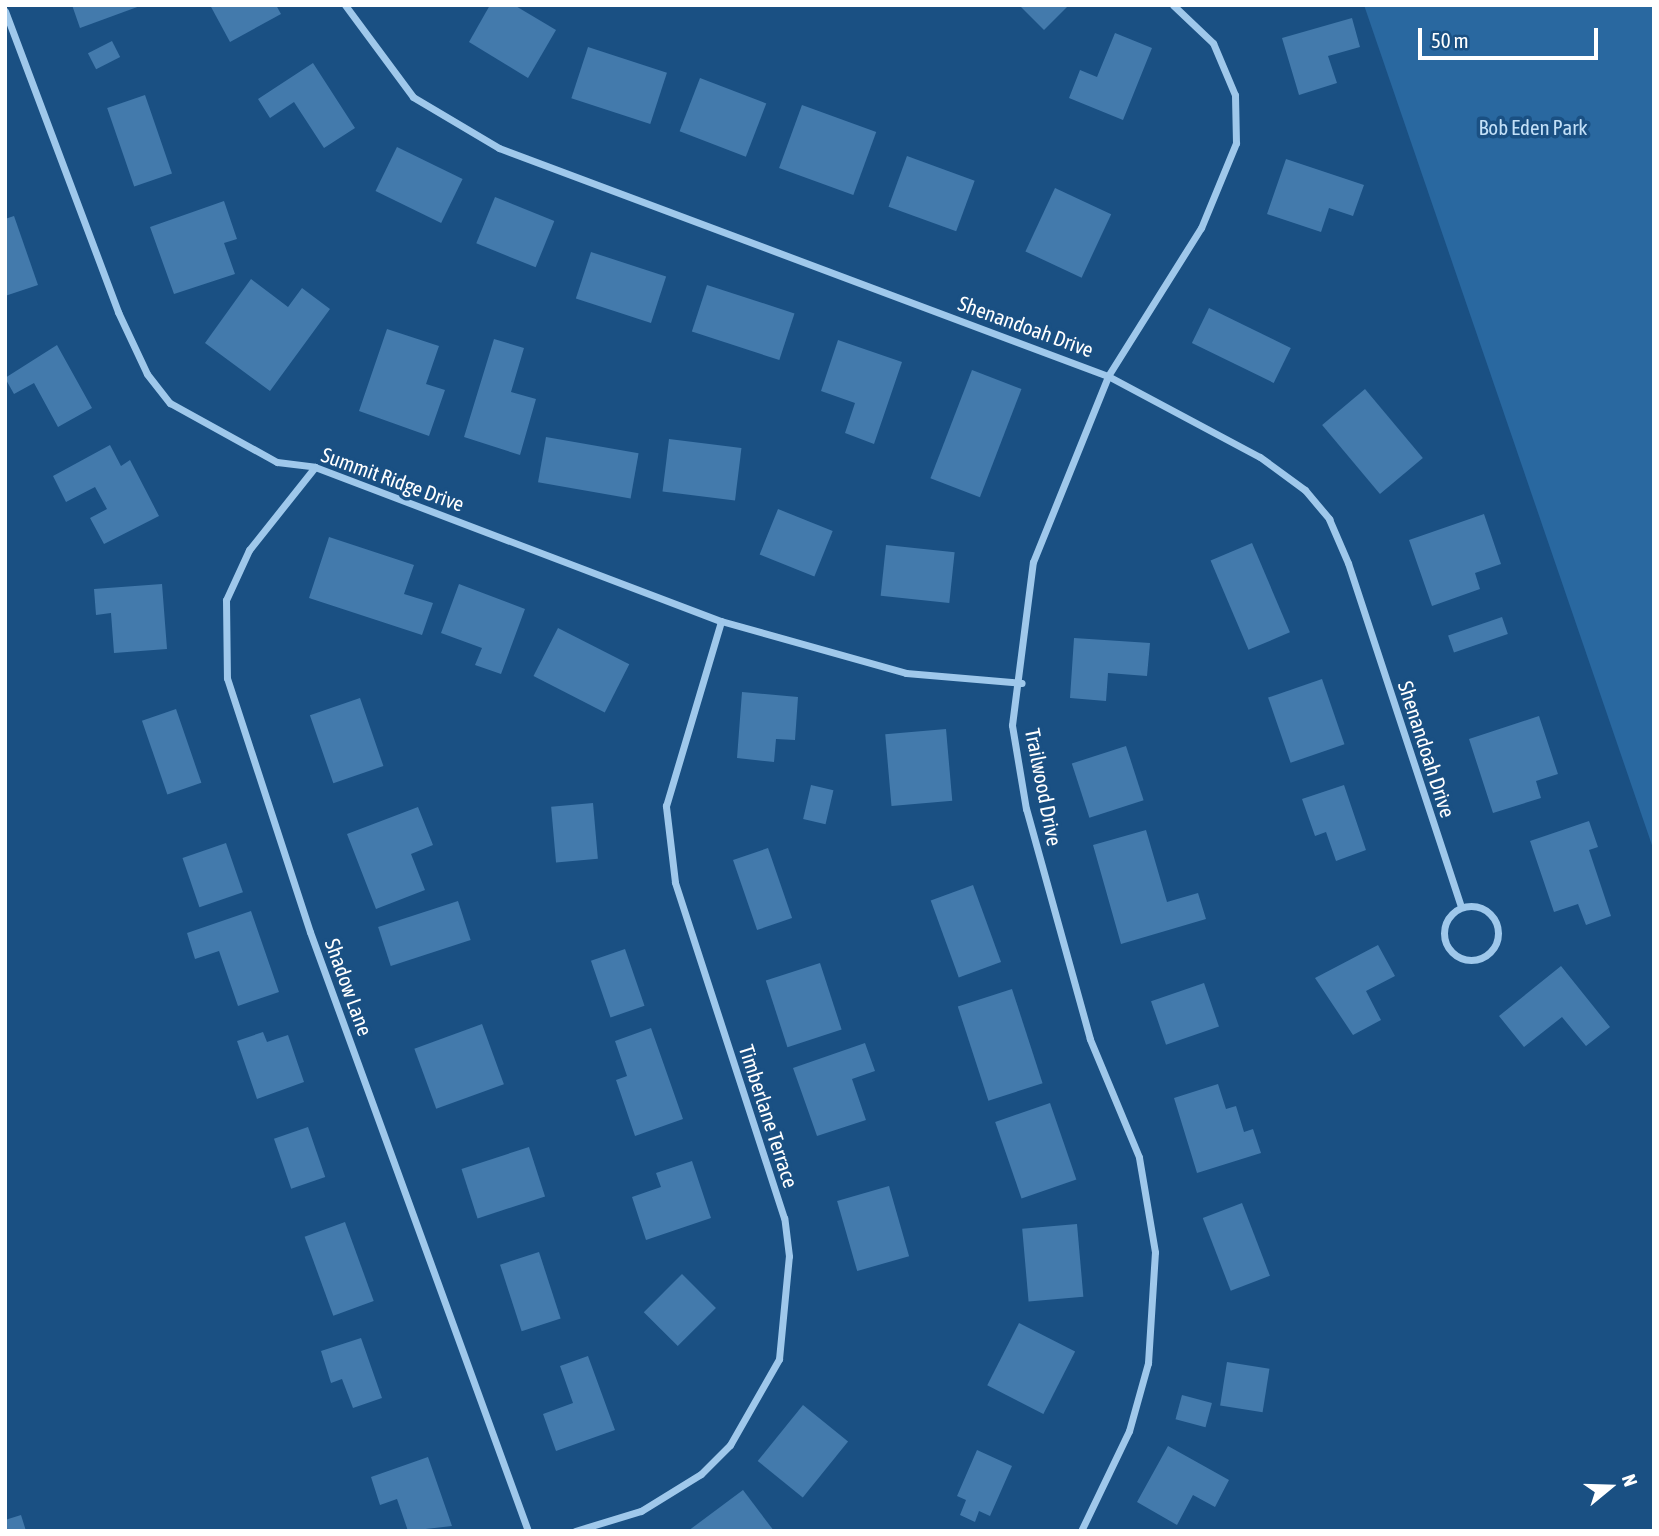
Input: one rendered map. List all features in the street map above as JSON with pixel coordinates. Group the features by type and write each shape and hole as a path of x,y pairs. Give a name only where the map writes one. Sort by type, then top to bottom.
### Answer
{"street":[{"name":"Shenandoah Drive","path":"345,5 414,97 499,148 1108,376 1260,457 1305,490 1329,519 1461,907"},
{"name":"Trailwood Drive","path":"1081,1531 1129,1431 1148,1363 1156,1252 1139,1157 1090,1039 1026,809 1012,725 1021,683 1033,562 1108,376 1201,228 1236,143 1236,95 1213,43 1173,5"},
{"name":"Summit Ridge Drive","path":"5,11 147,374 170,403 210,429 277,462 316,467 721,621 906,673 1021,683"},
{"name":"Shadow Lane","path":"316,467 248,550 226,600 227,678 310,932 528,1531"},
{"name":"Timberlane Terrace","path":"575,1531 640,1511 701,1474 730,1445 779,1359 789,1256 784,1218 676,882 666,806 721,621"},
{"path":"1461,907 1482,907 1497,923 1497,944 1482,959 1460,958 1446,943 1446,922 1461,907"}],"green space":[{"name":"Bob Eden Park","path":"1364,5 1654,5 1654,851"}],"building":[{"path":"72,5 140,5 140,6 80,28"},
{"path":"210,5 276,5 281,14 230,42"},
{"path":"490,5 514,5 556,30 528,78 469,42"},
{"path":"1019,5 1069,5 1044,30"},
{"path":"1352,18 1360,47 1328,56 1337,83 1299,95 1282,38"},
{"path":"1115,33 1152,48 1123,120 1069,98 1080,70 1097,77"},
{"path":"112,41 120,57 96,69 88,53"},
{"path":"588,47 667,73 650,124 571,98"},
{"path":"313,63 355,128 324,148 294,102 270,118 258,99"},
{"path":"700,78 766,103 746,157 680,131"},
{"path":"145,95 172,173 134,187 107,108"},
{"path":"802,105 876,132 853,195 779,168"},
{"path":"397,147 463,179 441,223 376,191"},
{"path":"907,156 975,181 956,231 889,207"},
{"path":"1286,159 1364,185 1353,216 1329,208 1321,232 1267,214"},
{"path":"1055,188 1111,214 1082,278 1025,251"},
{"path":"495,197 554,221 536,267 476,243"},
{"path":"224,201 237,239 224,243 235,274 174,294 150,227"},
{"path":"14,216 38,285 5,296 5,219"},
{"path":"591,252 666,276 651,323 576,299"},
{"path":"251,279 288,307 302,288 330,309 270,391 205,343"},
{"path":"707,285 794,313 779,360 692,332"},
{"path":"1209,308 1291,348 1274,383 1192,343"},
{"path":"387,329 439,346 426,384 445,390 429,436 359,411"},
{"path":"494,339 524,348 511,392 536,399 520,455 464,437"},
{"path":"838,340 902,362 874,444 845,433 855,403 821,391"},
{"path":"57,345 92,408 58,427 34,383 14,394 5,378"},
{"path":"972,370 1021,389 980,497 930,478"},
{"path":"1365,389 1423,458 1380,494 1322,425"},
{"path":"546,437 639,453 631,499 538,482"},
{"path":"669,439 741,448 735,501 663,492"},
{"path":"110,445 121,466 130,460 159,516 104,544 90,518 107,509 95,487 66,502 53,476"},
{"path":"778,509 833,531 814,577 760,554"},
{"path":"1484,514 1501,564 1475,573 1480,589 1432,606 1409,540"},
{"path":"329,537 414,565 404,594 433,603 422,635 309,598"},
{"path":"1252,543 1290,632 1248,650 1211,561"},
{"path":"886,545 955,552 949,603 881,596"},
{"path":"162,584 167,649 114,653 111,613 96,615 94,589"},
{"path":"459,584 525,609 501,674 475,665 482,648 441,633"},
{"path":"1502,617 1508,634 1454,653 1448,636"},
{"path":"558,628 629,664 605,712 533,676"},
{"path":"1074,638 1150,643 1147,676 1108,673 1106,701 1070,698"},
{"path":"1322,679 1344,744 1291,763 1268,698"},
{"path":"742,692 798,697 795,740 776,739 774,762 737,758"},
{"path":"360,698 383,766 333,783 310,715"},
{"path":"176,709 201,783 167,794 142,721"},
{"path":"1539,716 1558,774 1536,781 1541,798 1493,813 1469,739"},
{"path":"946,729 952,801 892,806 885,734"},
{"path":"1126,746 1144,800 1089,818 1072,764"},
{"path":"811,785 833,790 826,824 803,819"},
{"path":"1344,785 1366,850 1336,861 1326,832 1315,836 1302,799"},
{"path":"593,803 598,859 556,862 551,807"},
{"path":"418,807 433,845 411,854 425,890 376,909 347,834"},
{"path":"1589,821 1598,847 1589,850 1611,916 1586,925 1578,904 1554,912 1530,841"},
{"path":"1146,830 1167,902 1198,893 1206,919 1121,944 1093,845"},
{"path":"226,843 243,892 199,907 183,858"},
{"path":"768,848 792,918 757,930 733,860"},
{"path":"973,885 1001,962 959,977 931,900"},
{"path":"458,901 471,940 391,966 378,927"},
{"path":"251,911 279,992 238,1006 219,951 195,959 187,933"},
{"path":"1378,945 1395,976 1366,991 1381,1020 1353,1035 1315,978"},
{"path":"625,949 645,1006 610,1017 591,961"},
{"path":"820,963 842,1030 787,1047 766,981"},
{"path":"1561,966 1610,1027 1586,1046 1562,1017 1524,1047 1499,1016"},
{"path":"1204,983 1219,1026 1166,1045 1151,1001"},
{"path":"1012,989 1043,1083 988,1101 958,1007"},
{"path":"482,1024 504,1084 436,1109 414,1049"},
{"path":"651,1028 683,1119 635,1136 616,1080 627,1076 615,1041"},
{"path":"263,1032 267,1042 288,1035 304,1082 257,1099 237,1041"},
{"path":"865,1043 875,1071 852,1079 866,1120 817,1136 793,1068"},
{"path":"1218,1084 1226,1109 1236,1106 1244,1132 1253,1129 1261,1153 1197,1173 1174,1098"},
{"path":"1050,1103 1076,1180 1022,1198 995,1122"},
{"path":"308,1127 325,1177 291,1189 274,1139"},
{"path":"529,1147 545,1196 478,1218 461,1169"},
{"path":"692,1161 711,1218 646,1240 632,1197 661,1187 656,1173"},
{"path":"889,1186 909,1256 857,1271 837,1201"},
{"path":"1242,1203 1270,1276 1231,1291 1203,1218"},
{"path":"345,1222 374,1301 333,1316 305,1237"},
{"path":"1077,1224 1083,1297 1029,1302 1022,1229"},
{"path":"539,1252 561,1319 522,1331 500,1265"},
{"path":"682,1274 716,1308 678,1346 644,1312"},
{"path":"1019,1323 1075,1352 1043,1414 987,1385"},
{"path":"361,1338 382,1398 353,1408 342,1379 331,1383 321,1351"},
{"path":"588,1356 615,1430 556,1451 543,1414 573,1403 560,1366"},
{"path":"1227,1362 1269,1369 1263,1412 1220,1405"},
{"path":"1182,1395 1212,1403 1205,1427 1176,1419"},
{"path":"803,1405 848,1442 803,1497 758,1461"},
{"path":"1168,1446 1229,1480 1215,1507 1193,1495 1177,1525 1137,1502"},
{"path":"977,1450 1012,1466 990,1516 979,1511 975,1522 960,1515 966,1500 957,1496"},
{"path":"428,1457 452,1526 408,1531 397,1499 380,1505 371,1477"},
{"path":"743,1490 774,1531 688,1531"},
{"path":"21,1515 26,1531 5,1531 5,1520"}]}
